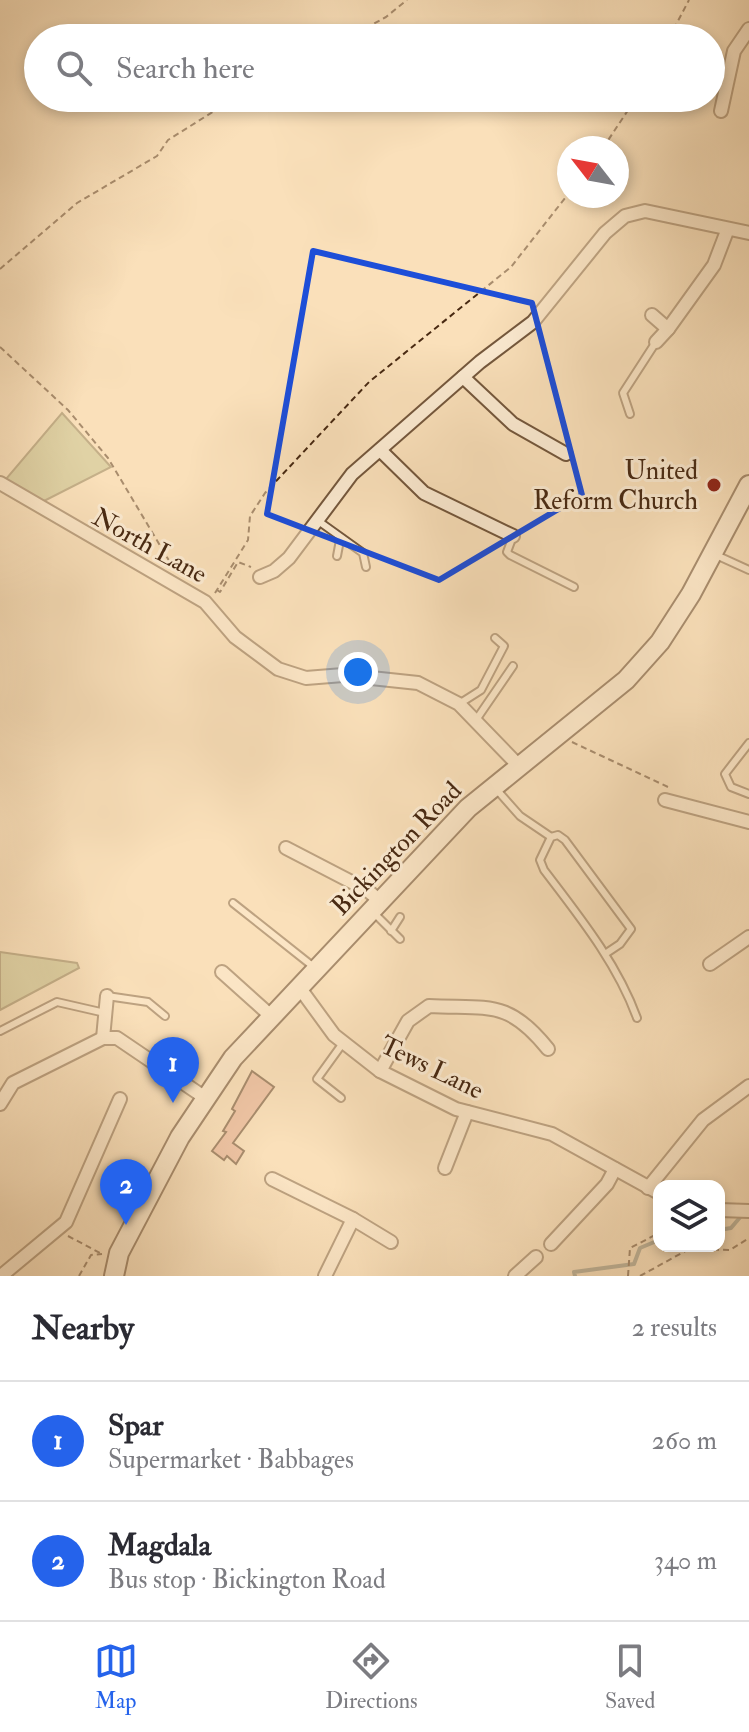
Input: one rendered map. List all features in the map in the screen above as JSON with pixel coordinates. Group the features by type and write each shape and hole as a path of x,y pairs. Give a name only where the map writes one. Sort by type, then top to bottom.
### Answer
{"main road":[{"name":"Bickington Road","path":"114,1276 111,1254 204,1097 233,1058 316,968 494,786 626,680 660,642 749,485"}],"street":[{"path":"725,93 734,51 749,29"},
{"path":"264,575 289,558 352,474 463,377 533,322 605,233 625,216 645,211 727,231 749,233"},
{"path":"656,342 714,265 727,231"},
{"path":"652,315 668,329"},
{"path":"463,377 513,424 566,454"},
{"path":"380,450 424,493 513,536"},
{"name":"North Lane","path":"0,483 207,603 235,637 278,669 306,678 343,675 418,683 459,704 518,765"},
{"path":"665,800 749,822"},
{"path":"286,848 367,890 376,906"},
{"path":"710,964 749,937"},
{"path":"222,972 271,1016"},
{"name":"Tews Lane","path":"299,987 334,1035 380,1071 467,1112 552,1134 653,1190"},
{"path":"103,1038 107,996"},
{"path":"380,1071 408,1021 429,1006 505,1010 527,1023 548,1049"},
{"path":"0,1104 13,1083 103,1038 117,1038 204,1097"},
{"path":"659,1180 680,1143 703,1120 749,1086"},
{"path":"1,1276 66,1222 120,1099"},
{"path":"445,1168 467,1112"},
{"path":"551,1244 607,1184 615,1169"},
{"path":"272,1179 353,1219 391,1242"},
{"path":"725,1211 749,1211"},
{"path":"325,1276 353,1219"},
{"path":"515,1276 536,1257"}],"lane":[{"path":"630,414 623,393 656,342"},
{"path":"317,520 340,540 363,553 366,567"},
{"path":"513,536 507,552 574,587"},
{"path":"337,556 340,540"},
{"path":"713,553 749,570"},
{"path":"459,704 481,690 504,646 495,638"},
{"path":"476,720 513,666"},
{"path":"749,743 725,774 731,787 749,794"},
{"path":"494,786 520,816 551,837"},
{"path":"605,954 631,929 565,840 558,835 551,837 540,860 544,870 605,954 628,993 637,1018"},
{"path":"233,903 316,968"},
{"path":"376,906 391,931 400,939"},
{"path":"391,931 400,917"},
{"path":"107,996 148,1002 165,1016"},
{"path":"0,1031 57,1002 105,1013"},
{"path":"341,1098 317,1079 343,1043"}],"path":[{"path":"373,24 407,0"},
{"path":"676,24 689,0"},
{"path":"0,269 77,203 157,156 168,140 213,112"},
{"path":"611,136 627,112"},
{"path":"207,603 248,540 250,516 265,493 336,415 395,361 511,267 557,208"},
{"path":"0,347 68,410 108,458 172,567 183,579"},
{"path":"217,590 220,592 238,562 264,575"},
{"path":"561,734 626,770 676,790"},
{"path":"57,1230 111,1254"},
{"path":"628,1276 630,1248 653,1236"},
{"path":"640,1276 689,1249 730,1250 749,1238"},
{"path":"79,1276 91,1255 111,1254"}],"highlighted area":[{"path":"313,251 532,303 582,495 439,580 267,514"}],"shaded area":[{"path":"62,413 111,467 40,503 6,479"},
{"path":"0,952 77,963 79,968 0,1010"}],"building":[{"path":"252,1071 274,1087 233,1143 244,1151 236,1164 227,1156 224,1160 212,1151 226,1132 223,1131 235,1111 232,1109"}],"waterway":[{"path":"725,1229 731,1228 742,1215"},
{"path":"575,1276 574,1272 634,1264 640,1248 653,1243"}],"place":[{"name":"United Reform Church","path":"714,485"},
{"name":"Spar","path":"173,1103"},
{"name":"Magdala","path":"126,1225"}]}
